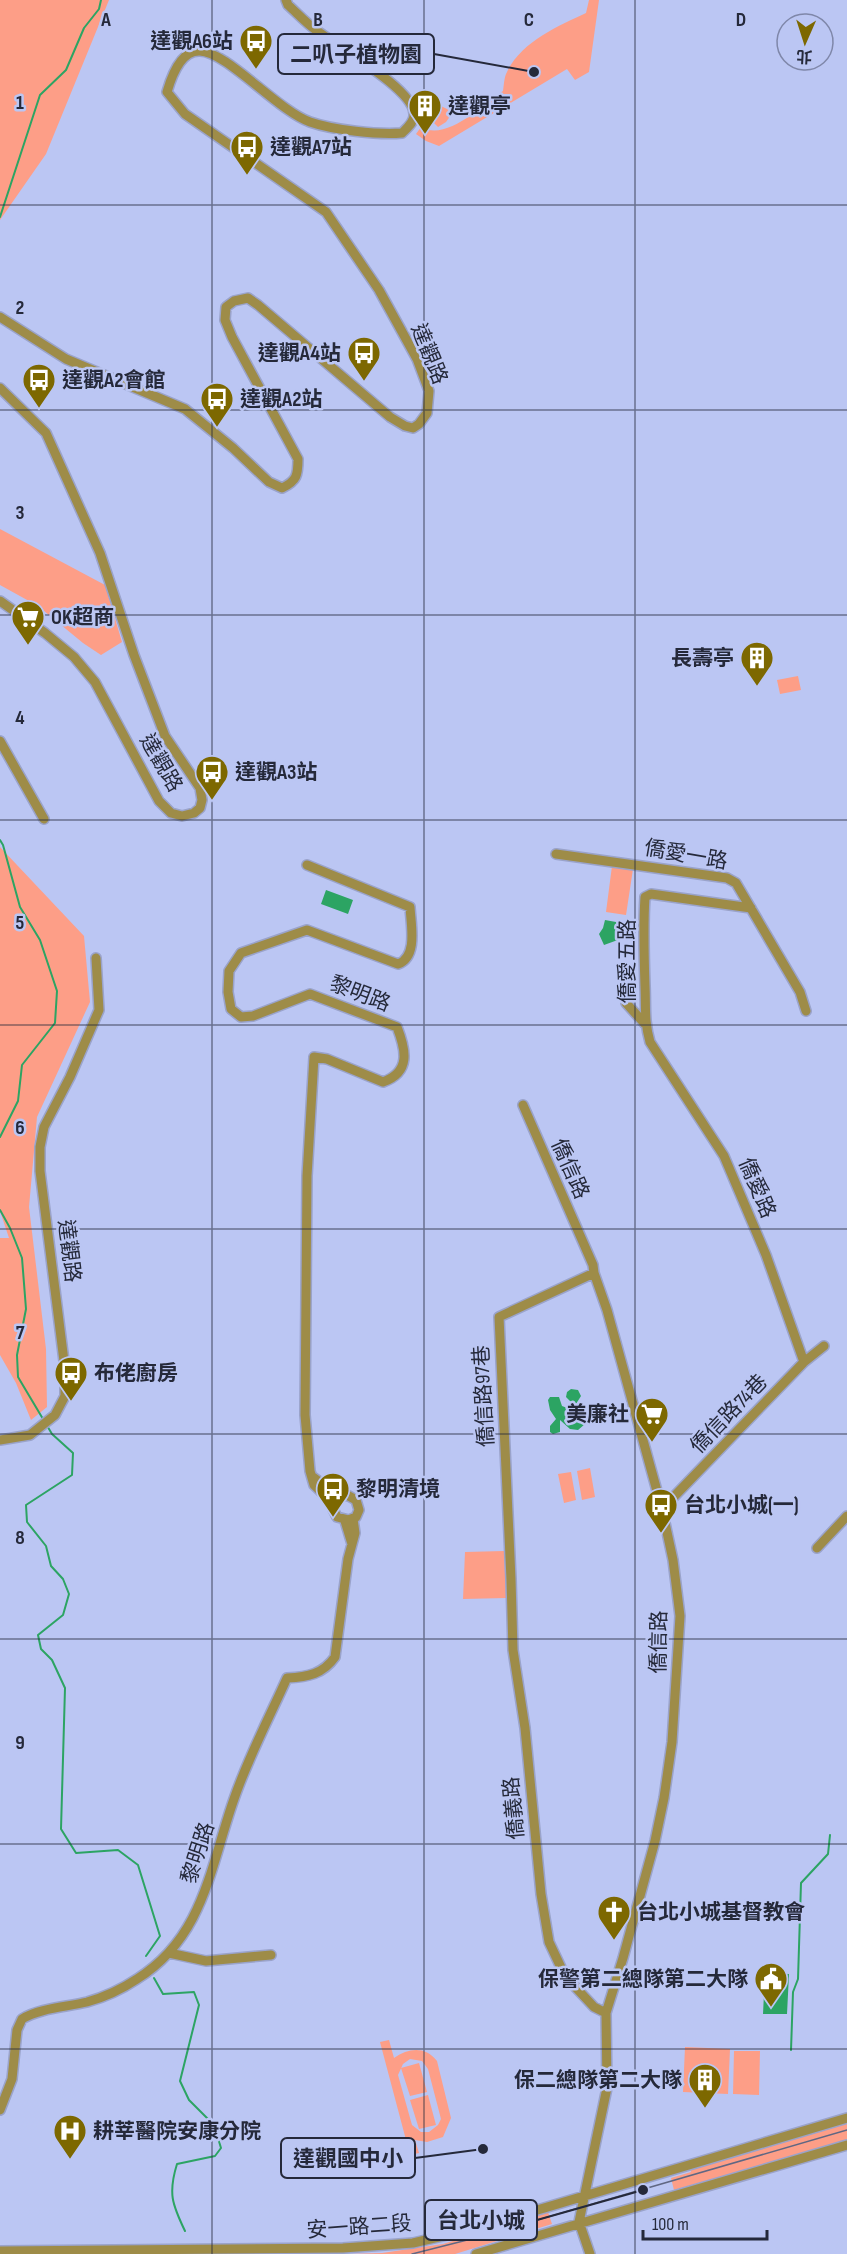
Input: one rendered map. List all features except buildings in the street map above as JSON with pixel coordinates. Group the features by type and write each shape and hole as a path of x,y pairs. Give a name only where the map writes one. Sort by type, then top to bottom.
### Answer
{"street":[{"name":"達觀路","path":"0,316 66,359 185,409 233,448 269,482 282,488 294,482 298,473 298,459 225,320 226,307 234,301 248,298 390,417 413,428 419,424 427,413 429,391 417,359 379,290 326,212 185,114 167,92 171,76 190,53 198,51 213,53 281,105 309,122 370,133 402,133 413,121 414,113 411,103 400,90 315,30 288,5 286,0"},
{"name":"達觀路","path":"0,388 46,433 100,553 134,655 165,736 200,788 202,800 200,808 194,813 182,816 171,813 159,801 95,682 74,657 0,601"},
{"path":"0,741 44,819"},
{"name":"僑愛一路","path":"556,854 727,878 736,883 800,992 806,1011"},
{"name":"黎明路","path":"307,865 410,907 409,958 398,964 307,930 241,953 229,970 228,992 231,1009 241,1017 253,1016 310,994 397,1027 404,1044 401,1069 394,1078 383,1082 327,1059 314,1058 307,1176 305,1415 310,1471 314,1485 337,1501"},
{"name":"僑愛五路","path":"645,1024 646,990 643,942 645,897 651,894 751,908"},
{"name":"達觀路","path":"0,1440 30,1435 56,1415 65,1396 65,1369 40,1171 40,1147 44,1127 70,1077 99,1010 96,958"},
{"path":"626,1003 645,1024"},
{"name":"僑愛路","path":"645,1024 650,1042 724,1156 766,1255 804,1362"},
{"name":"僑信路","path":"523,1105 593,1265 607,1310 662,1509 673,1560 680,1616 672,1743 664,1798 655,1841 606,2013 606,2088 579,2222"},
{"name":"僑信路97巷","path":"511,1579 499,1317 594,1273"},
{"name":"僑信路74巷","path":"662,1509 804,1362 824,1346"},
{"name":"黎明路","path":"347,1495 356,1500 359,1510 349,1520 337,1517 333,1509 337,1501 347,1495"},
{"path":"817,1548 847,1516"},
{"name":"黎明路","path":"0,2110 12,2079 17,2030 21,2019 32,2014 90,2001 140,1978 169,1953 198,1912 234,1797 287,1678 307,1677 327,1668 336,1657 348,1559 352,1544 349,1520"},
{"name":"僑義路","path":"511,1579 513,1650 525,1728 541,1894 549,1942 565,1976 594,2007 606,2013"},
{"path":"169,1953 206,1961 271,1955"},
{"name":"安一路二段","path":"0,2251 381,2247 443,2237 847,2118"},
{"path":"476,2254 847,2145"},
{"path":"579,2222 590,2254"}],"shaded area":[{"path":"0,0 109,0 46,154 0,220"},
{"path":"589,0 599,0 589,72 575,80 567,69 439,146 416,134 421,127 442,130 453,126 503,91 506,74 521,52 541,36 586,13"},
{"path":"433,102 453,112 446,122 438,127 434,123 437,117 429,108"},
{"path":"0,529 105,585 122,642 101,655 38,606 0,585"},
{"path":"798,676 801,690 780,694 777,680"},
{"path":"0,847 84,936 90,1002 37,1117 29,1207 46,1349 47,1407 31,1420 16,1383 0,1355 0,1238 9,1238 0,1211"},
{"path":"612,866 633,869 626,915 606,912"},
{"path":"326,890 353,900 348,914 321,904"},
{"path":"605,920 627,924 626,937 604,945 599,934"},
{"path":"571,1389 578,1390 581,1396 576,1404 585,1415 585,1424 578,1430 570,1429 560,1420 560,1432 553,1434 550,1432 550,1426 556,1419 550,1410 548,1400 550,1397 559,1397 562,1406 570,1409 572,1403 566,1397 567,1392"},
{"path":"590,1468 595,1497 582,1500 577,1471"},
{"path":"571,1472 576,1500 564,1503 558,1474"},
{"path":"504,1551 506,1598 463,1599 465,1552"},
{"path":"765,1973 789,1974 787,2014 763,2014"},
{"path":"389,2040 394,2058 405,2052 417,2050 427,2053 437,2061 451,2118 443,2137 427,2142 415,2140 419,2153 410,2155 380,2042","holes":["410,2059 422,2061 428,2069 441,2119 438,2125 429,2132 421,2132 412,2125 398,2075 403,2064"]},
{"path":"685,2047 730,2049 728,2094 683,2092"},
{"path":"734,2051 760,2051 759,2095 733,2094"},
{"path":"419,2063 427,2092 410,2096 401,2068"},
{"path":"428,2095 436,2125 419,2129 410,2100"},
{"path":"847,2123 847,2140 674,2190 671,2178 691,2172 690,2168"},
{"path":"548,2212 552,2224 455,2254 350,2254 382,2253 443,2244"}],"waterway":[{"path":"0,217 40,95 66,70 84,28 99,9 101,0"},
{"path":"0,840 20,907 40,940 57,991 55,1023 22,1065 18,1101 0,1137"},
{"path":"0,1210 22,1258 26,1309 17,1355 18,1377 43,1419"},
{"path":"46,1424 52,1434 73,1453 72,1475 26,1505 27,1522 46,1546 51,1566 63,1579 69,1594 63,1615 38,1635 41,1649 52,1660 65,1688 61,1829 76,1853 118,1850 138,1865 160,1936 146,1956"},
{"path":"791,2050 793,1992 798,1979 801,1883 828,1854 830,1835"},
{"path":"154,1978 163,1994 194,1992 199,2005 180,2081 189,2100 214,2125 221,2148 215,2156 177,2164 172,2191 177,2213 185,2231"}],"tram line":[{"path":"412,2254 479,2237 847,2130"}],"place":[{"name":"達觀A6站","path":"256,70"},
{"name":"二叭子植物園","path":"534,72"},
{"name":"達觀亭","path":"425,135"},
{"name":"達觀A7站","path":"247,176"},
{"name":"達觀A4站","path":"364,382"},
{"name":"達觀A2會館","path":"39,409"},
{"name":"達觀A2站","path":"217,428"},
{"name":"OK超商","path":"28,646"},
{"name":"長壽亭","path":"757,687"},
{"name":"達觀A3站","path":"212,801"},
{"name":"布佬廚房","path":"71,1402"},
{"name":"美廉社","path":"652,1443"},
{"name":"黎明清境","path":"333,1518"},
{"name":"台北小城(一)","path":"661,1534"},
{"name":"台北小城基督教會","path":"614,1941"},
{"name":"保警第二總隊第二大隊","path":"771,2008"},
{"name":"保二總隊第二大隊","path":"705,2109"},
{"name":"達觀國中小","path":"483,2149"},
{"name":"耕莘醫院安康分院","path":"70,2160"},
{"name":"台北小城","path":"643,2190"}]}
